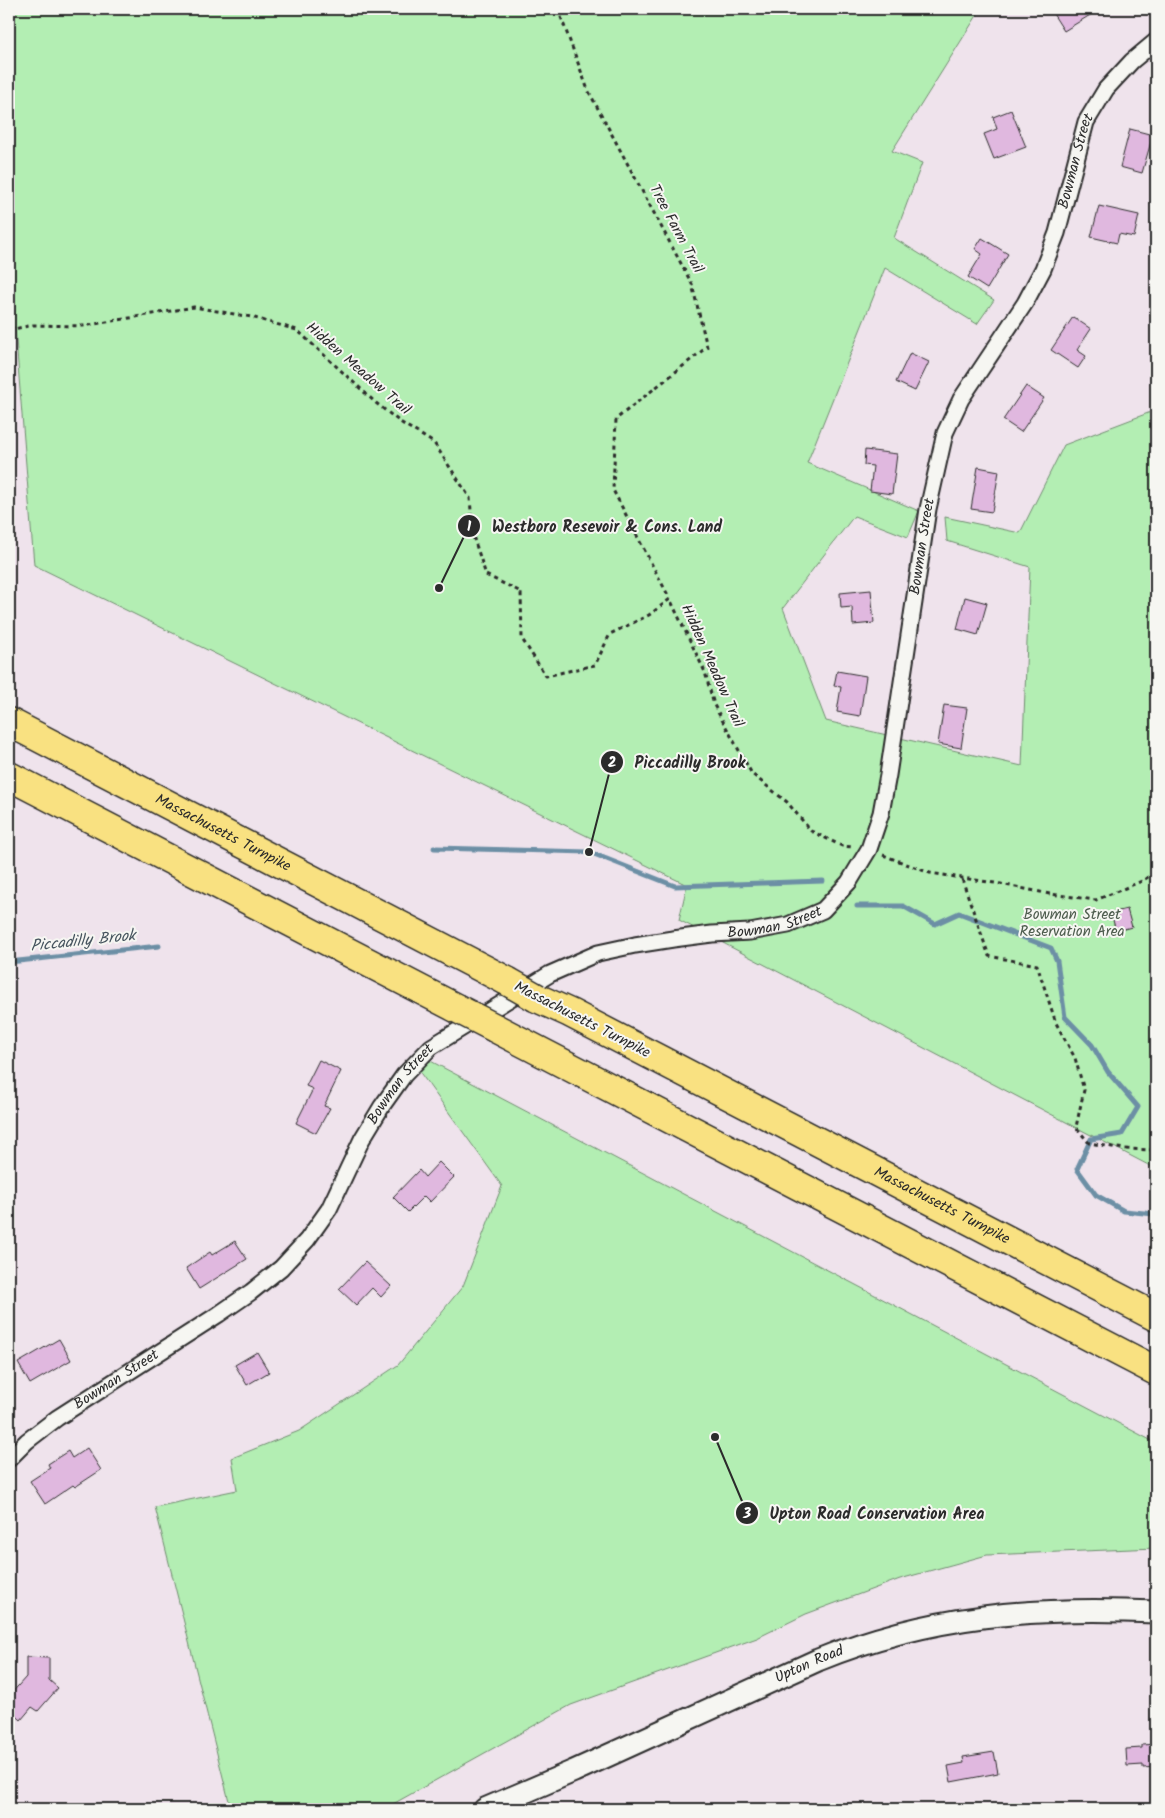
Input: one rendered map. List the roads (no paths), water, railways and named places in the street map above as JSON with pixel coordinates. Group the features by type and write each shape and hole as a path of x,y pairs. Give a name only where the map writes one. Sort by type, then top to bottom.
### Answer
{"highway":[{"name":"Massachusetts Turnpike","path":"9,722 1156,1318"},
{"path":"9,776 1156,1372"}],"main road":[{"name":"Upton Road","path":"485,1809 574,1772 818,1660 854,1645 891,1634 929,1625 1005,1614 1082,1609 1156,1612"}],"street":[{"name":"Bowman Street","path":"9,1459 27,1441 57,1418 219,1314 281,1268 307,1240 329,1209 362,1139 382,1106 404,1075 431,1047 550,974 598,953 674,939 750,932 788,925 823,910 849,882 869,849 881,813 925,526 944,433 961,398 1024,303 1043,269 1057,233 1086,122 1106,89 1132,61 1156,42"}],"waterway":[{"name":"Piccadilly Brook","path":"434,848 589,852 675,886 823,881"},
{"name":"Piccadilly Brook","path":"857,906 903,906 935,924 959,913 1051,948 1057,961 1065,1017 1092,1045 1108,1072 1138,1107 1122,1134 1091,1139 1077,1169 1096,1195 1124,1211 1154,1214 1156,1217"},
{"name":"Piccadilly Brook","path":"9,962 159,946"}],"place":[{"name":"Westboro Resevoir & Cons. Land","path":"439,588"},
{"name":"Piccadilly Brook","path":"589,852"},
{"name":"Upton Road Conservation Area","path":"715,1437"}],"park label":[{"name":"Bowman Street Reservation Area","path":"1072,924"}]}
